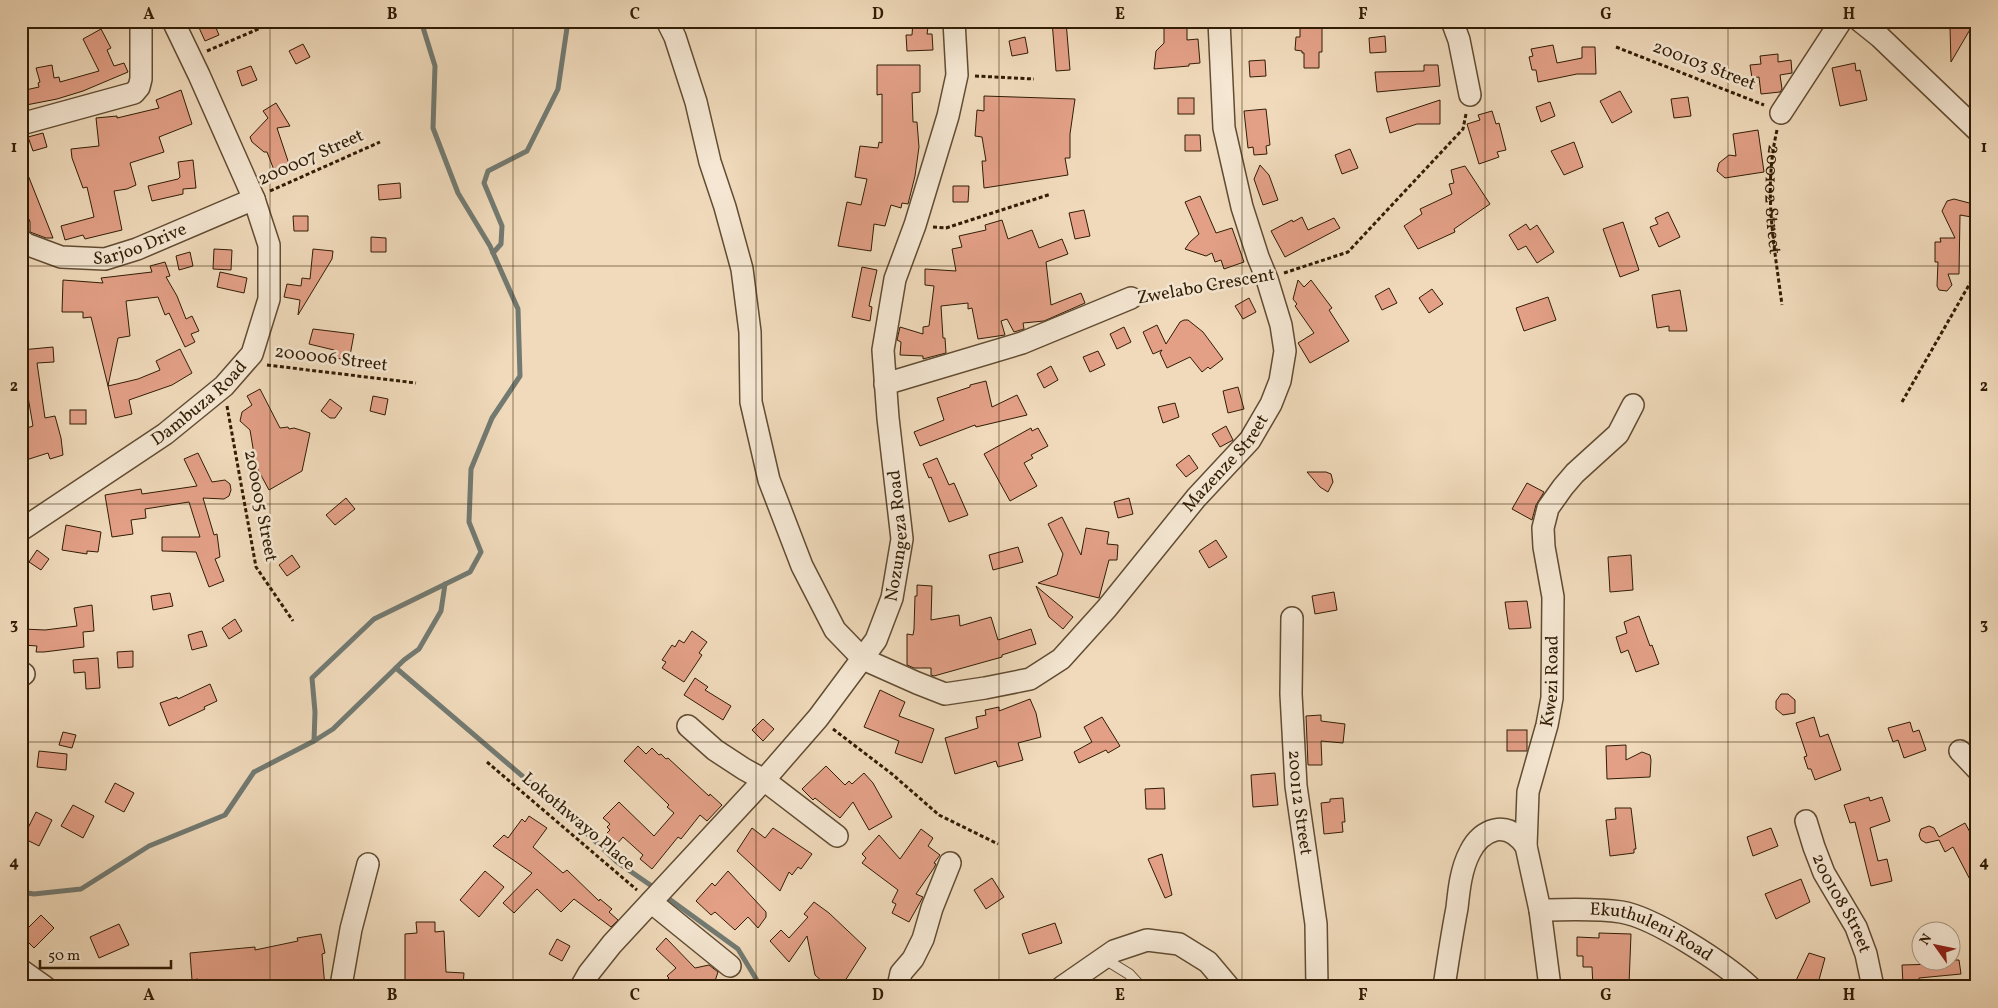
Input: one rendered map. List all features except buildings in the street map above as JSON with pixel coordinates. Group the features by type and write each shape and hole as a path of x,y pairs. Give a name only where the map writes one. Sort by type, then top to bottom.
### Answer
{"street":[{"path":"21,124 134,92 139,88 141,79 141,21"},
{"name":"Dambuza Road","path":"24,525 165,434 224,386 252,354 269,299 269,245 254,199 172,21"},
{"path":"667,21 675,37 696,102 710,162 726,206 742,269 750,332 751,402 769,480 802,566 835,630 863,659"},
{"name":"Nozungeza Road","path":"580,987 612,944 764,780 818,718 876,640 892,598 902,539 883,350 895,279 915,225 948,116 957,75 954,21"},
{"name":"Mazenze Street","path":"863,659 945,694 1030,679 1061,659 1107,608 1196,498 1250,440 1271,404 1280,381 1285,351 1281,325 1242,207 1224,128 1219,21"},
{"path":"1452,21 1459,40 1470,95"},
{"path":"1781,113 1841,21"},
{"path":"1860,21 1880,37 1977,130"},
{"name":"Sarjoo Drive","path":"21,240 26,244 61,257 105,259 137,249 254,199"},
{"name":"Zwelabo Crescent","path":"885,384 1022,344 1131,298"},
{"name":"Kwezi Road","path":"1550,987 1540,910 1526,846 1528,792 1547,726 1552,698 1553,597 1542,528 1548,508 1563,487 1574,473 1618,434 1633,404"},
{"name":"200112 Street","path":"1292,618 1291,694 1296,786 1316,924 1317,987"},
{"path":"688,726 714,750 764,780 837,836"},
{"path":"1960,752 1977,769"},
{"name":"200108 Street","path":"1806,822 1824,873 1856,927 1866,954 1873,987"},
{"path":"1444,987 1462,876 1469,853 1478,840 1489,832 1500,829 1510,831 1520,838 1526,846"},
{"path":"898,987 901,973 913,959 923,939 932,908 950,863"},
{"path":"343,987 342,980 351,929 368,864"},
{"path":"651,902 730,966"},
{"name":"Ekuthuleni Road","path":"1540,910 1591,909 1623,912 1662,928 1734,979 1750,987"},
{"path":"1062,987 1114,950 1147,940 1179,944 1208,962 1230,987"},
{"path":"21,970 45,987"}],"lane":[{"path":"1103,958 1129,974 1141,987"}],"path":[{"path":"190,58 277,21"},
{"name":"200103 Street","path":"1616,47 1744,96 1781,113"},
{"path":"957,75 1034,79"},
{"name":"Zwelabo Crescent","path":"1131,298 1267,279 1348,252 1463,129 1470,95"},
{"name":"200102 Street","path":"1781,113 1771,156 1769,208 1782,305"},
{"name":"200007 Street","path":"254,199 380,142"},
{"path":"915,225 946,228 1051,194"},
{"path":"1902,402 1977,271"},
{"name":"200006 Street","path":"244,362 416,383"},
{"name":"200005 Street","path":"224,386 256,567 293,621"},
{"path":"818,718 892,774 939,815 998,844"},
{"name":"Lokothwayo Place","path":"486,762 651,902"}],"waterway":[{"path":"21,892 34,894 81,889 149,846 225,815 254,772 314,741 315,712 312,678 374,619 470,572 481,552 469,522 471,469 492,418 520,376 518,309 490,246 458,193 433,128 435,66 421,21"},
{"path":"493,253 501,244 502,226 484,183 488,171 527,151 558,89 568,21"},
{"path":"314,741 333,729 404,660 419,649 441,611 445,584"},
{"path":"396,668 562,810 617,862 656,889"},
{"path":"665,896 738,949 761,987"}]}
